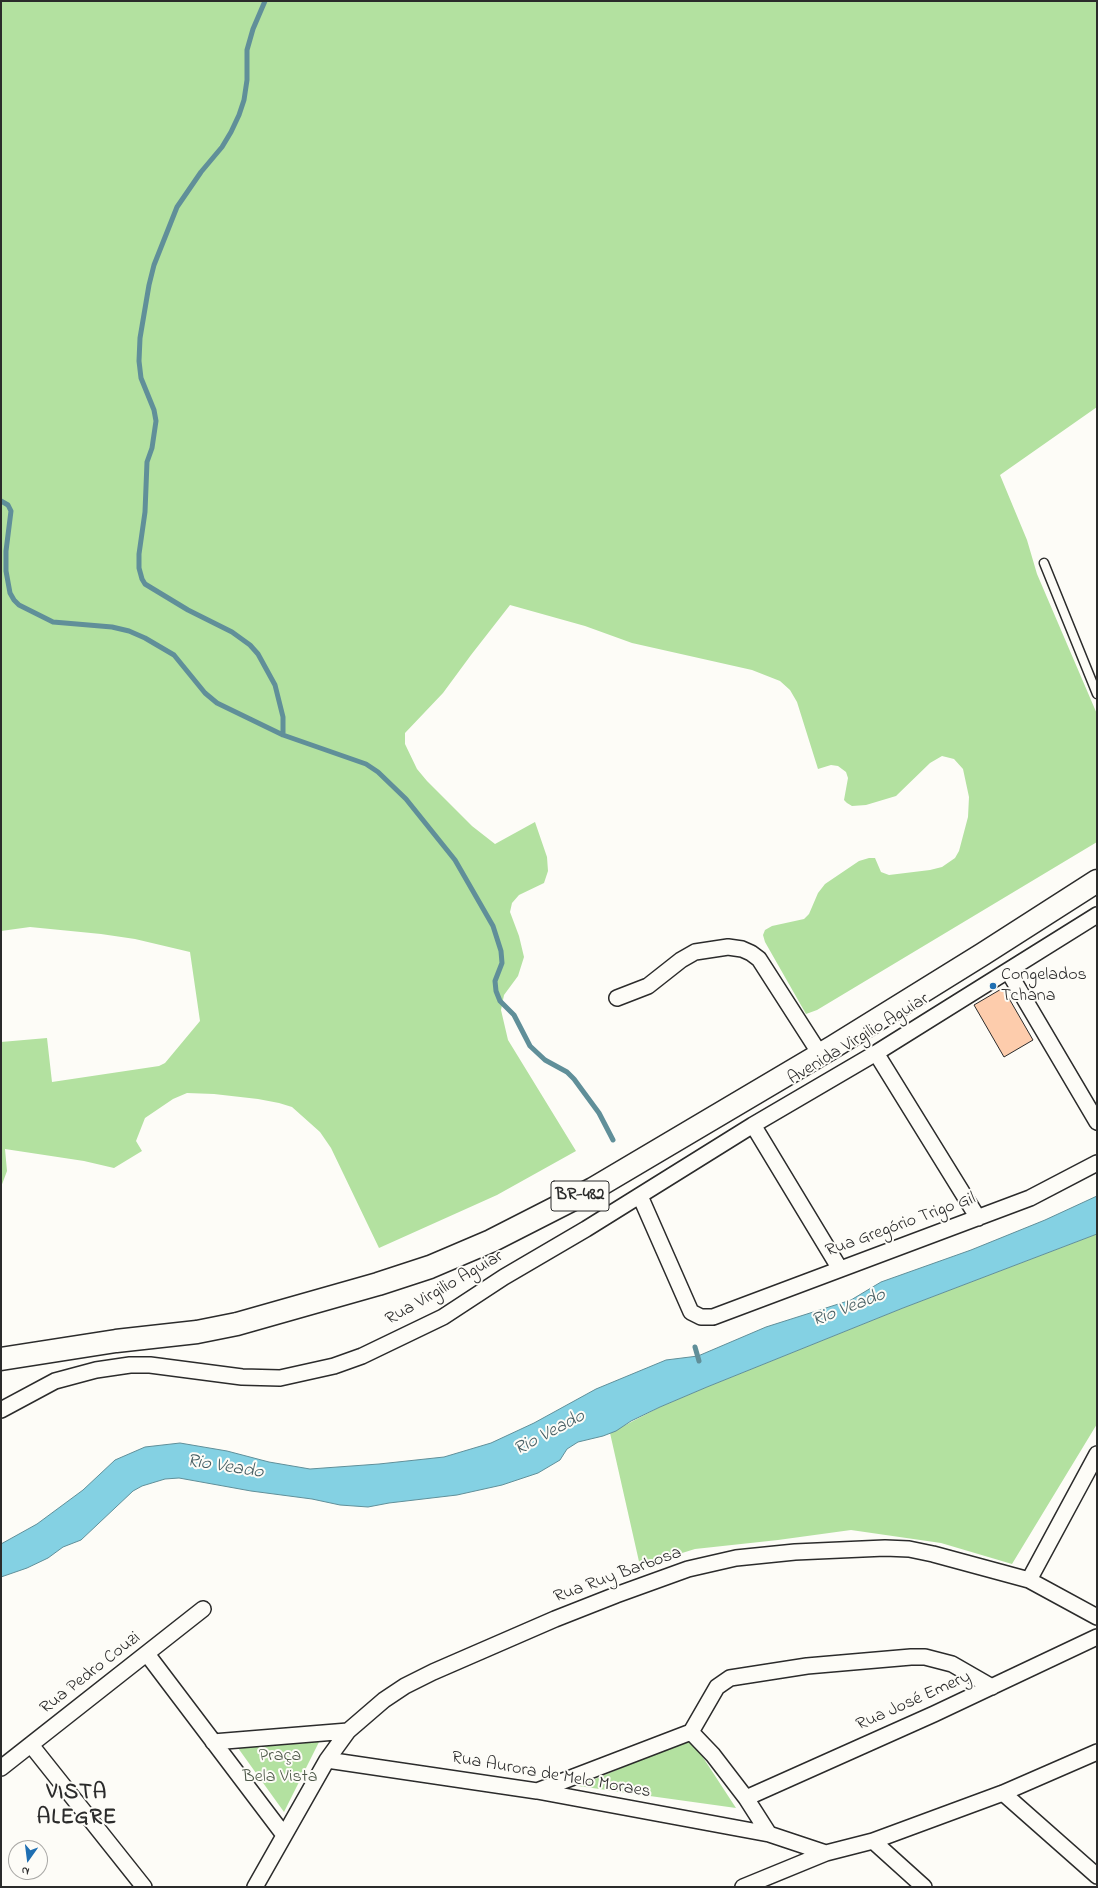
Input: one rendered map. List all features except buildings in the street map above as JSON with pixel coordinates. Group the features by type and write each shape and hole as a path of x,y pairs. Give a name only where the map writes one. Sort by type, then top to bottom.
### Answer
{"highway":[{"name":"BR-482","path":"1,1359 116,1341 197,1332 237,1324 330,1299 430,1266 491,1241 593,1189 820,1054 983,954 1097,881"}],"street":[{"name":"Avenida Virgilio Aguiar","path":"640,1196 753,1125 876,1053 1097,915"},
{"path":"617,998 648,986 681,960 695,952 728,947 742,949 752,953 759,959 820,1054"},
{"path":"1008,971 1097,1122"},
{"path":"876,1053 978,1218"},
{"path":"753,1125 840,1269"},
{"name":"Rua Gregório Trigo Gil","path":"640,1196 691,1312 701,1317 713,1317 1030,1198 1097,1163"},
{"name":"Rua Virgilio Aguiar","path":"1,1410 55,1381 96,1370 130,1365 150,1365 242,1377 280,1378 334,1366 362,1356 443,1317 504,1278 640,1196"},
{"path":"1029,1580 1097,1454"},
{"name":"Rua Ruy Barbosa","path":"254,1887 327,1760 348,1731 384,1700 405,1686 433,1672 616,1595 688,1569 736,1558 795,1552 885,1548 909,1549 1029,1580 1097,1617"},
{"name":"Rua Pedro Couzi","path":"1,1768 203,1609"},
{"name":"Rua José Emery","path":"746,1798 992,1687 1097,1637"},
{"path":"147,1654 284,1835"},
{"path":"537,1791 691,1732 722,1682 730,1678 808,1666 925,1657 952,1664 992,1687"},
{"path":"213,1742 348,1731"},
{"path":"691,1732 713,1755 746,1798 769,1834"},
{"path":"31,1745 144,1887"},
{"path":"743,1887 826,1853 873,1841 1003,1793 1097,1752"},
{"name":"Rua Aurora de Melo Moraes","path":"327,1760 537,1791 769,1834 826,1853"},
{"path":"1003,1793 1097,1876"},
{"path":"873,1841 924,1887"}],"lane":[{"path":"1044,563 1097,694"}],"green space":[{"path":"1,1 1097,1 1097,407 1000,475 1027,540 1037,574 1097,714 1097,842 817,1010 806,1014 765,942 763,935 765,930 772,926 804,919 809,914 818,893 825,884 859,861 875,858 881,872 889,875 942,867 955,858 959,851 968,817 969,797 963,769 954,759 942,756 930,763 896,796 866,805 852,806 844,800 848,778 846,772 838,766 831,765 818,769 797,702 790,690 780,681 752,670 632,643 585,626 510,605 443,693 405,733 405,744 417,769 427,781 472,826 495,844 535,822 547,857 548,871 544,883 519,895 512,903 510,912 519,936 524,957 518,976 504,995 501,1010 508,1040 576,1151 497,1195 379,1248 331,1148 320,1132 292,1107 258,1099 214,1094 187,1093 173,1099 145,1118 136,1141 142,1151 114,1168 84,1161 5,1149 7,1171 1,1187 1,1042 47,1038 52,1082 159,1066 165,1063 200,1021 190,952 135,939 101,934 30,927 1,931"},
{"path":"1097,1234 1097,1424 1012,1564 941,1543 851,1530 695,1549 640,1566 610,1433 660,1407 707,1387 903,1308"},
{"path":"691,1739 736,1808 578,1786"},
{"name":"Praça Bela Vista","path":"319,1742 284,1812 238,1748"}],"water":[{"name":"Rio Veado","path":"1097,1196 1097,1234 903,1308 707,1387 631,1421 616,1431 578,1442 567,1449 560,1460 538,1473 502,1485 457,1495 368,1507 340,1505 312,1499 251,1491 179,1478 165,1479 142,1486 133,1491 81,1540 63,1547 48,1558 27,1568 1,1577 1,1544 37,1524 83,1490 115,1460 145,1447 180,1443 227,1451 269,1462 310,1469 444,1457 491,1443 534,1423 596,1389 666,1360 698,1356 766,1327 851,1300 881,1282 971,1250 1045,1220"}],"waterway":[{"path":"265,1 253,29 247,50 247,80 244,100 239,115 222,147 201,172 177,207 154,265 149,285 140,338 139,361 141,378 154,410 156,421 152,448 147,462 145,512 139,554 139,568 145,584 188,610 232,632 250,645 258,654 275,685 283,717 283,735"},
{"path":"1,501 8,505 11,511 6,551 6,571 10,593 19,605 53,622 112,627 129,631 145,638 174,655 205,693 217,703 283,735 366,764 378,772 406,799 455,860 493,926 501,951 502,963 495,981 496,991 500,1001 514,1015 530,1046 545,1060 567,1072 574,1079 599,1113 613,1140"},
{"path":"695,1347 699,1361"}],"place":[{"name":"Congelados Tchana","path":"993,986"}],"district":[{"name":"VISTA ALEGRE","path":"77,1806"}]}
